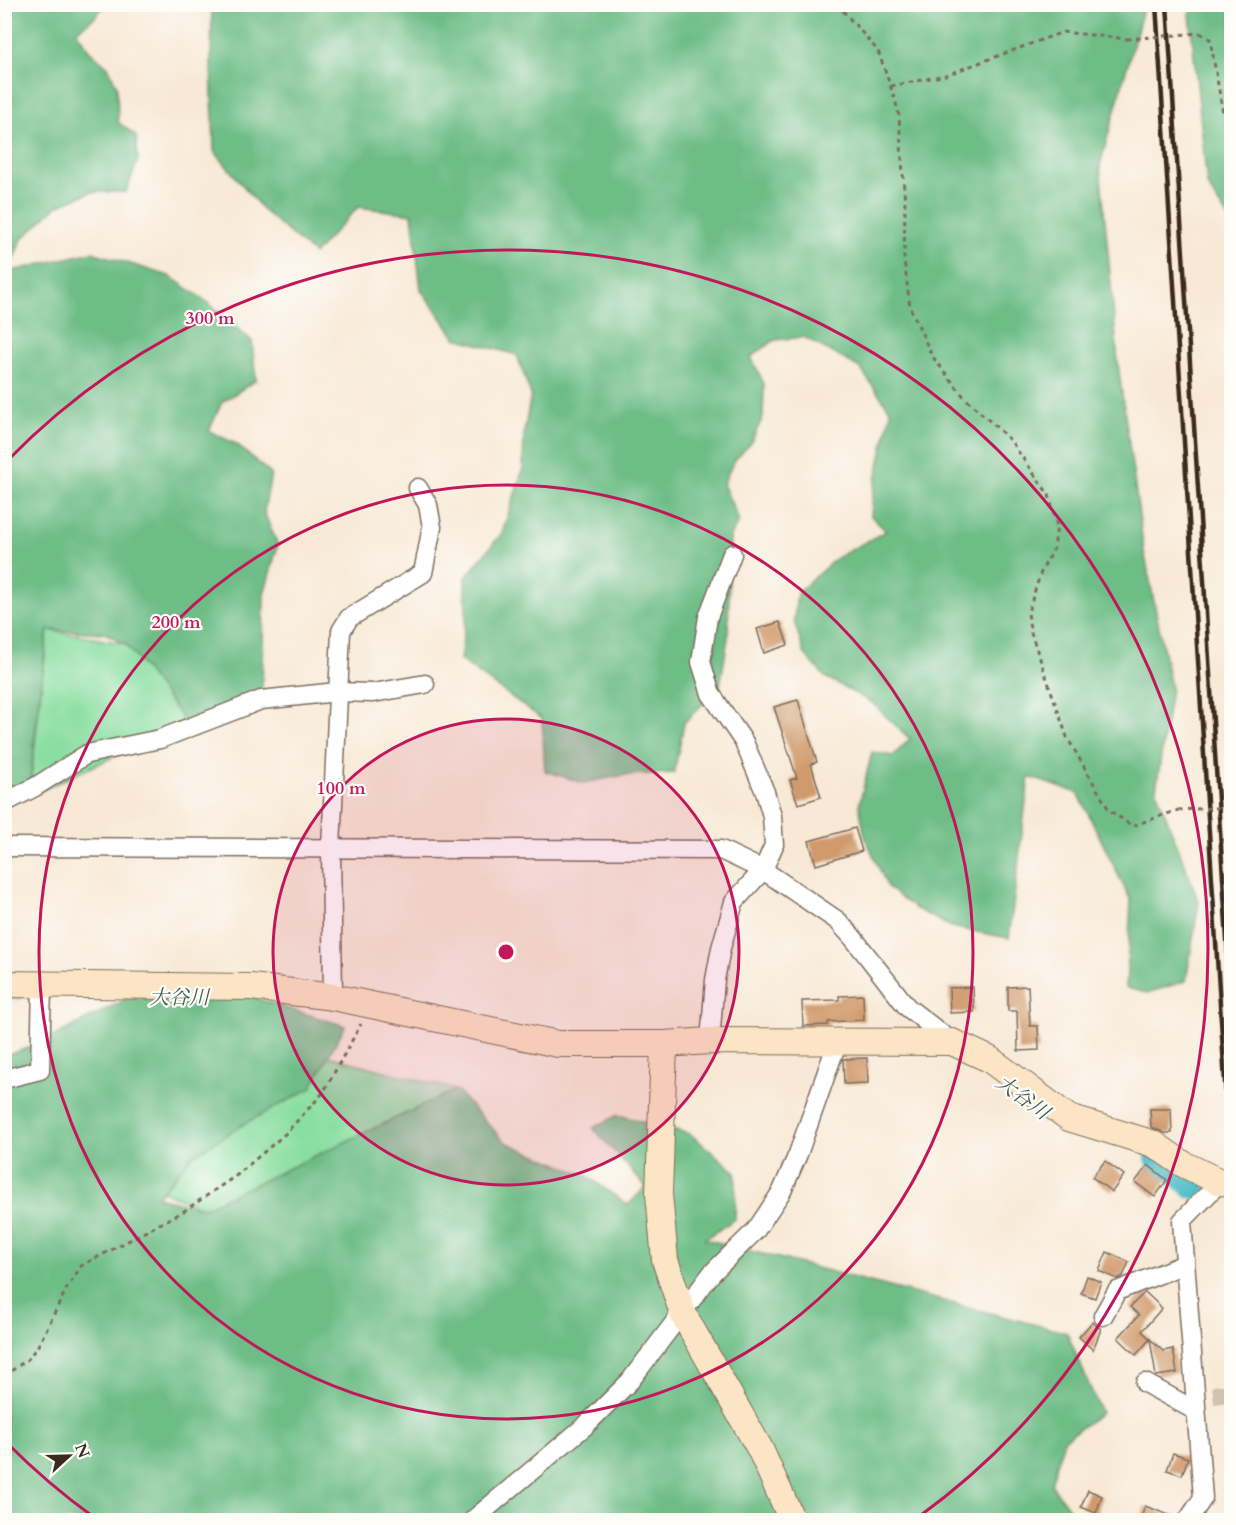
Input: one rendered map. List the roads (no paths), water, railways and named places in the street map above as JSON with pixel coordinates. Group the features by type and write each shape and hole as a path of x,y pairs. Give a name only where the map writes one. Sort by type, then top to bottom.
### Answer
{"street":[{"path":"333,997 331,848 341,631 349,618 423,573 432,527 428,505 418,488"},
{"path":"710,1041 715,980 734,902 763,870 774,845 772,816 765,792 744,742 711,694 701,662 708,616 732,554"},
{"path":"4,803 87,754 160,739 261,700 337,692 372,693 425,684"},
{"path":"4,847 721,850 763,870 838,921 855,939 907,1007 952,1042 988,1059 1069,1118 1154,1144 1183,1164 1226,1182 1182,1221 1201,1401 1203,1498 1188,1521"},
{"path":"4,984 251,987 333,997 558,1044 664,1044 710,1041 952,1042"},
{"path":"4,1079 40,1070 42,984"},
{"path":"472,1521 608,1404 630,1381 712,1273 756,1230 782,1191 798,1154 837,1043"},
{"path":"664,1044 659,1194 665,1260 683,1314 760,1449 792,1521"},
{"path":"1103,1316 1117,1291 1185,1264"},
{"path":"1145,1383 1201,1401"}],"waterway":[{"name":"大谷川","path":"4,997 20,997"},
{"name":"大谷川","path":"1159,1158 1193,1185"}],"tunnel":[{"path":"1213,1395 1232,1393"}],"railway":[{"path":"1156,4 1232,1192"},
{"path":"1167,4 1232,1018"}]}
